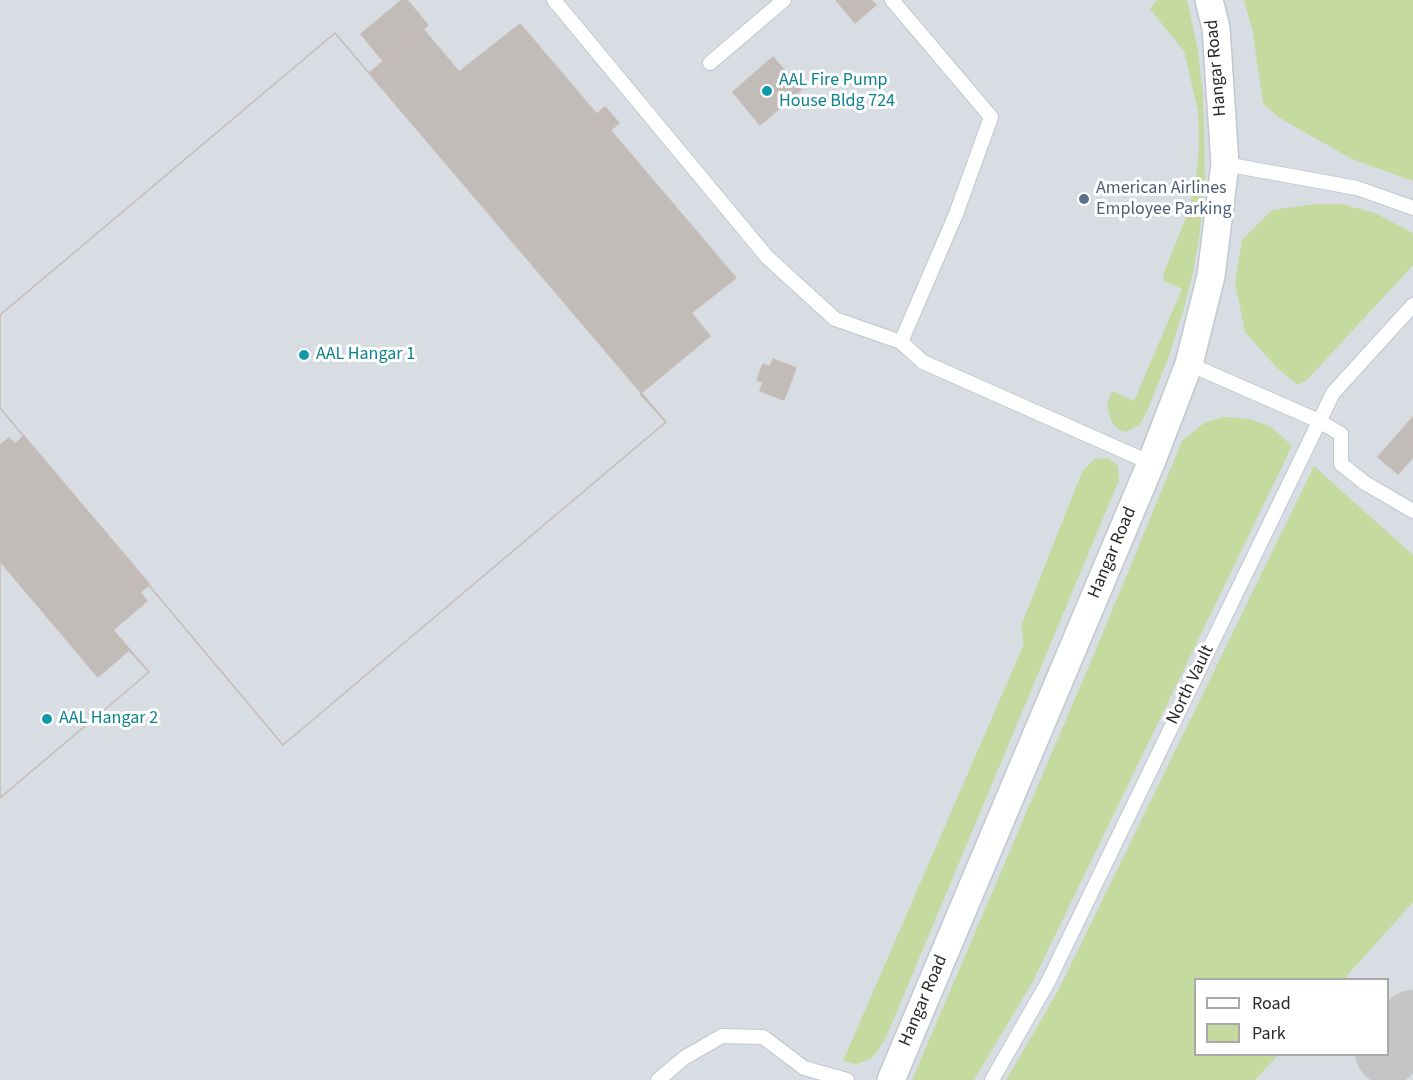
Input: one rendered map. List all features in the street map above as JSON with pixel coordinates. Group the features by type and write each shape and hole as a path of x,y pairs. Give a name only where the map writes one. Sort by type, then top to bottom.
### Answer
{"street":[{"name":"Hangar Road","path":"891,1080 1151,463 1189,364 1211,276 1225,164 1216,28 1209,0"}],"lane":[{"path":"554,0 767,257 835,319 902,342 922,362 1151,463"},
{"path":"711,63 784,0"},
{"path":"892,0 991,117 956,214 902,342"},
{"path":"1225,164 1357,188 1413,208"},
{"name":"North Vault","path":"992,1080 1048,982 1333,393 1413,305"},
{"path":"1189,364 1320,421 1341,434 1341,464 1365,483 1413,511"},
{"path":"658,1080 684,1058 722,1036 762,1037 802,1074 847,1080"}],"shaded area":[{"path":"0,0 1413,0 1413,1080 0,1080"}],"green space":[{"path":"1157,0 1187,0 1198,50 1203,95 1205,176 1200,232 1184,308 1169,356 1146,414 1139,425 1126,432 1119,430 1112,423 1107,404 1112,391 1134,401 1182,289 1164,281 1163,275 1187,215 1196,182 1199,146 1198,111 1184,51 1150,9"},
{"path":"1244,0 1413,0 1413,181 1352,159 1278,117 1263,103 1252,28"},
{"path":"1315,204 1341,204 1375,213 1411,232 1413,235 1413,265 1307,380 1298,385 1277,368 1245,332 1235,282 1242,240 1272,210"},
{"path":"1224,417 1250,419 1271,427 1292,446 1032,983 974,1080 912,1080 1097,647 1182,441 1204,423"},
{"path":"1108,458 1118,466 1119,480 885,1040 872,1058 857,1064 843,1061 1024,644 1021,626 1082,472 1094,459"},
{"path":"1314,466 1413,555 1413,902 1345,978 1194,978 1194,1056 1277,1056 1255,1080 1006,1080 1058,991"}],"building":[{"path":"402,0 407,0 428,25 384,62 361,34"},
{"path":"836,0 871,0 876,5 855,23"},
{"name":"AAL Hangar 1","path":"520,24 736,278 691,313 710,336 640,394 666,422 283,745 0,408 0,315 335,33 369,73 423,29 459,72"},
{"name":"AAL Hangar 1","path":"335,33 666,422 283,745 0,408 0,315"},
{"name":"AAL Fire Pump House Bldg 724","path":"773,57 801,90 760,125 733,92"},
{"path":"605,107 619,123 611,130 597,114"},
{"path":"773,359 796,368 784,400 760,391 763,382 757,380 763,364 770,367"},
{"path":"1413,417 1413,457 1398,474 1378,457"},
{"path":"24,436 150,585 140,592 147,601 113,630 149,672 0,798 0,445 9,438 15,444"},
{"name":"AAL Hangar 2","path":"0,561 98,677 129,650 149,672 0,798"}],"taxiway":[{"path":"1389,1051 1413,1023"}],"place":[{"name":"AAL Fire Pump House Bldg 724","path":"767,91"},
{"name":"American Airlines Employee Parking","path":"1084,199"},
{"name":"AAL Hangar 1","path":"304,355"},
{"name":"AAL Hangar 2","path":"47,719"}]}
